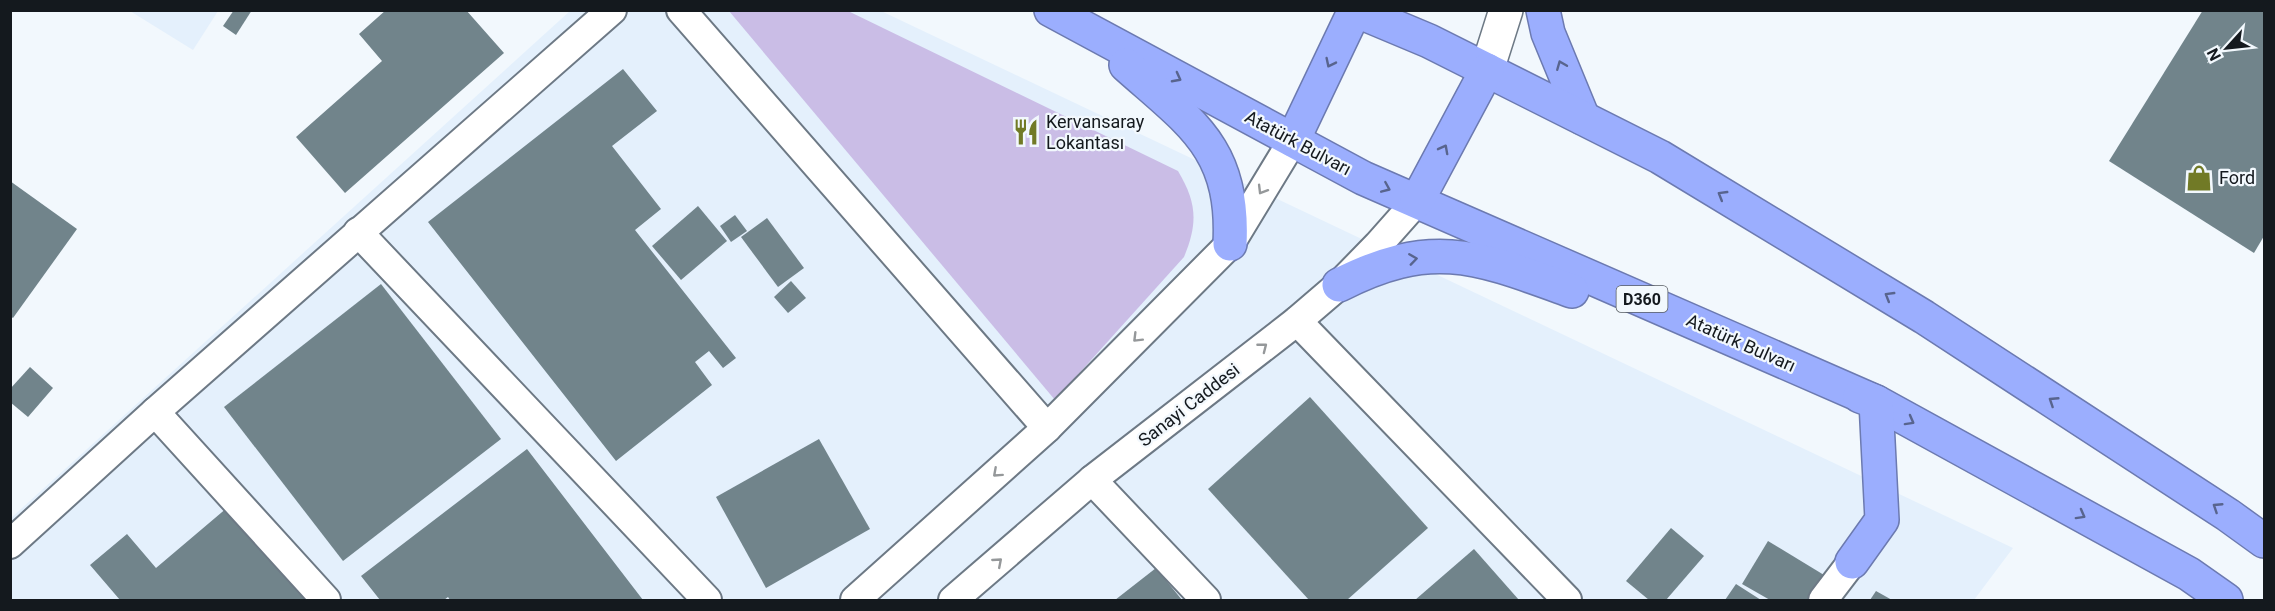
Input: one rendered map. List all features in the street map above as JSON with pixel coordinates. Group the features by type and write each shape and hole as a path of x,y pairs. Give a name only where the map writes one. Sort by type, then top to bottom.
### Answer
{"highway":[{"name":"Atatürk Bulvarı","path":"1051,10 1363,178 1875,402 2188,574 2226,600"},
{"path":"1293,140 1355,10 1430,41 1660,157 1924,317 2265,541"},
{"path":"1543,10 1548,33 1583,118"},
{"path":"1084,28 1200,133 1216,158 1227,185 1231,214 1230,244"},
{"path":"1417,201 1487,70"},
{"path":"1339,285 1368,270 1400,261 1433,256 1467,257 1499,264 1875,402 1882,520 1852,562"}],"main road":[{"path":"1487,70 1506,10"}],"street":[{"path":"10,544 154,412 612,10"},
{"path":"681,10 1047,428"},
{"path":"855,600 1047,428 1230,244 1293,140"},
{"name":"Sanayi Caddesi","path":"954,600 1092,480 1297,321 1339,285 1417,201"},
{"path":"358,232 707,600"},
{"path":"1297,321 1568,600"},
{"path":"154,412 326,600"},
{"path":"1092,480 1206,600"},
{"path":"1824,600 1852,562"}],"shaded area":[{"path":"879,10 2013,548 1974,600 11,600 10,519 570,11"},
{"path":"130,11 218,11 193,50"},
{"path":"729,11 848,11 1178,171 1189,193 1193,213 1192,234 1184,257 1055,400"}],"building":[{"path":"234,10 252,10 236,35 223,26"},
{"path":"386,10 466,10 504,53 345,193 296,137 382,61 359,34"},
{"path":"2203,10 2264,10 2264,236 2254,253 2109,161"},
{"path":"623,69 657,111 612,146 661,209 635,230 736,358 723,368 709,351 695,362 712,385 616,461 428,222"},
{"path":"10,181 77,229 13,318 10,316"},
{"path":"698,206 727,241 681,280 652,246"},
{"path":"735,215 747,231 731,242 720,226"},
{"path":"767,218 804,268 778,287 741,237"},
{"path":"791,281 806,298 788,313 774,297"},
{"path":"381,284 501,439 343,561 224,407"},
{"path":"30,367 53,388 28,417 10,402 10,389"},
{"path":"1310,397 1428,528 1347,600 1309,600 1208,489"},
{"path":"819,439 870,529 766,588 716,497"},
{"path":"527,449 643,600 450,600 448,597 444,600 380,600 361,576"},
{"path":"228,507 306,600 120,600 90,565 127,534 156,568"},
{"path":"1671,528 1704,556 1666,600 1649,600 1626,581"},
{"path":"1768,541 1824,575 1809,600 1770,600 1742,584"},
{"path":"1474,549 1519,600 1415,600"},
{"path":"1156,568 1182,600 1115,600"},
{"path":"1736,584 1761,600 1725,600"},
{"path":"1876,591 1892,600 1870,600"}],"place":[{"name":"Kervansaray Lokantası","path":"1026,132"},
{"name":"Ford","path":"2199,178"}]}
